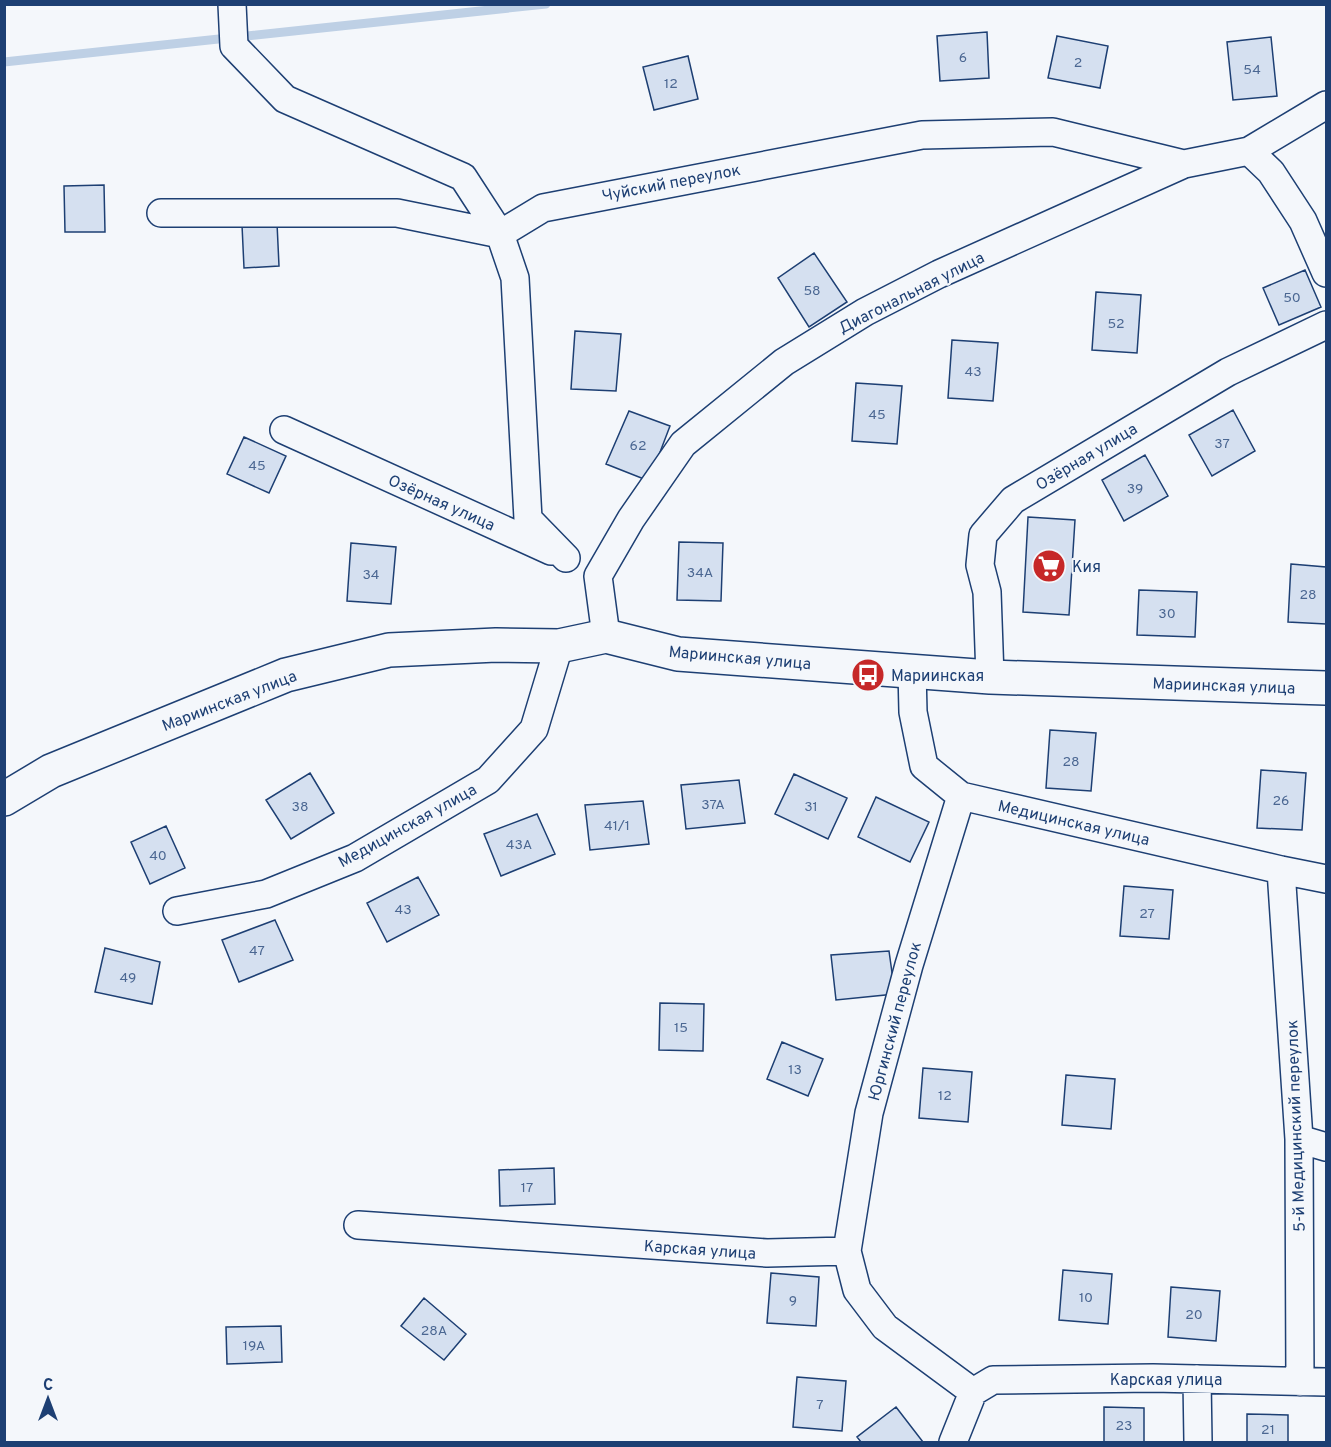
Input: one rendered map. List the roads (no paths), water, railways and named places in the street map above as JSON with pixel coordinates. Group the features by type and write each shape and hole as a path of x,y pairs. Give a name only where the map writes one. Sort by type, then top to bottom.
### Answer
{"main road":[{"name":"Мариинская улица","path":"4,800 51,771 286,675 389,650 496,645 559,646 606,636 678,654 990,677 1326,688"}],"street":[{"path":"232,4 234,46 285,99 463,177 500,234 515,278 528,519 566,558"},
{"name":"Диагональная улица","path":"598,576 631,519 683,444 784,362 866,312 939,274 1184,164 1249,151 1326,105"},
{"name":"Чуйский переулок","path":"500,234 543,208 922,135 1053,132 1184,164"},
{"path":"1249,151 1271,172 1303,221 1326,273"},
{"path":"161,213 397,213 500,234"},
{"name":"Озёрная улица","path":"990,677 987,592 980,565 983,534 1013,500 1227,372 1326,325"},
{"name":"Озёрная улица","path":"284,430 566,558 598,576"},
{"path":"598,576 606,636"},
{"name":"Медицинская улица","path":"177,911 266,894 345,862 488,780 534,729 559,646"},
{"name":"Медицинская улица","path":"912,671 913,712 924,766 961,796 1326,879"},
{"name":"Юргинский переулок","path":"847,1251 869,1113 909,966 961,796"},
{"name":"5-й Медицинский переулок","path":"1281,870 1313,1382"},
{"path":"1299,1139 1326,1147"},
{"name":"Карская улица","path":"358,1225 767,1253 847,1251"},
{"path":"847,1251 857,1290 885,1328 973,1392 953,1443"},
{"path":"1197,1379 1198,1443"},
{"name":"Карская улица","path":"973,1392 993,1380 1197,1379 1313,1382"}],"waterway":[{"path":"4,62 546,4"}],"place":[{"name":"Кия","path":"1049,566"},
{"name":"Мариинская","path":"868,675"}]}
